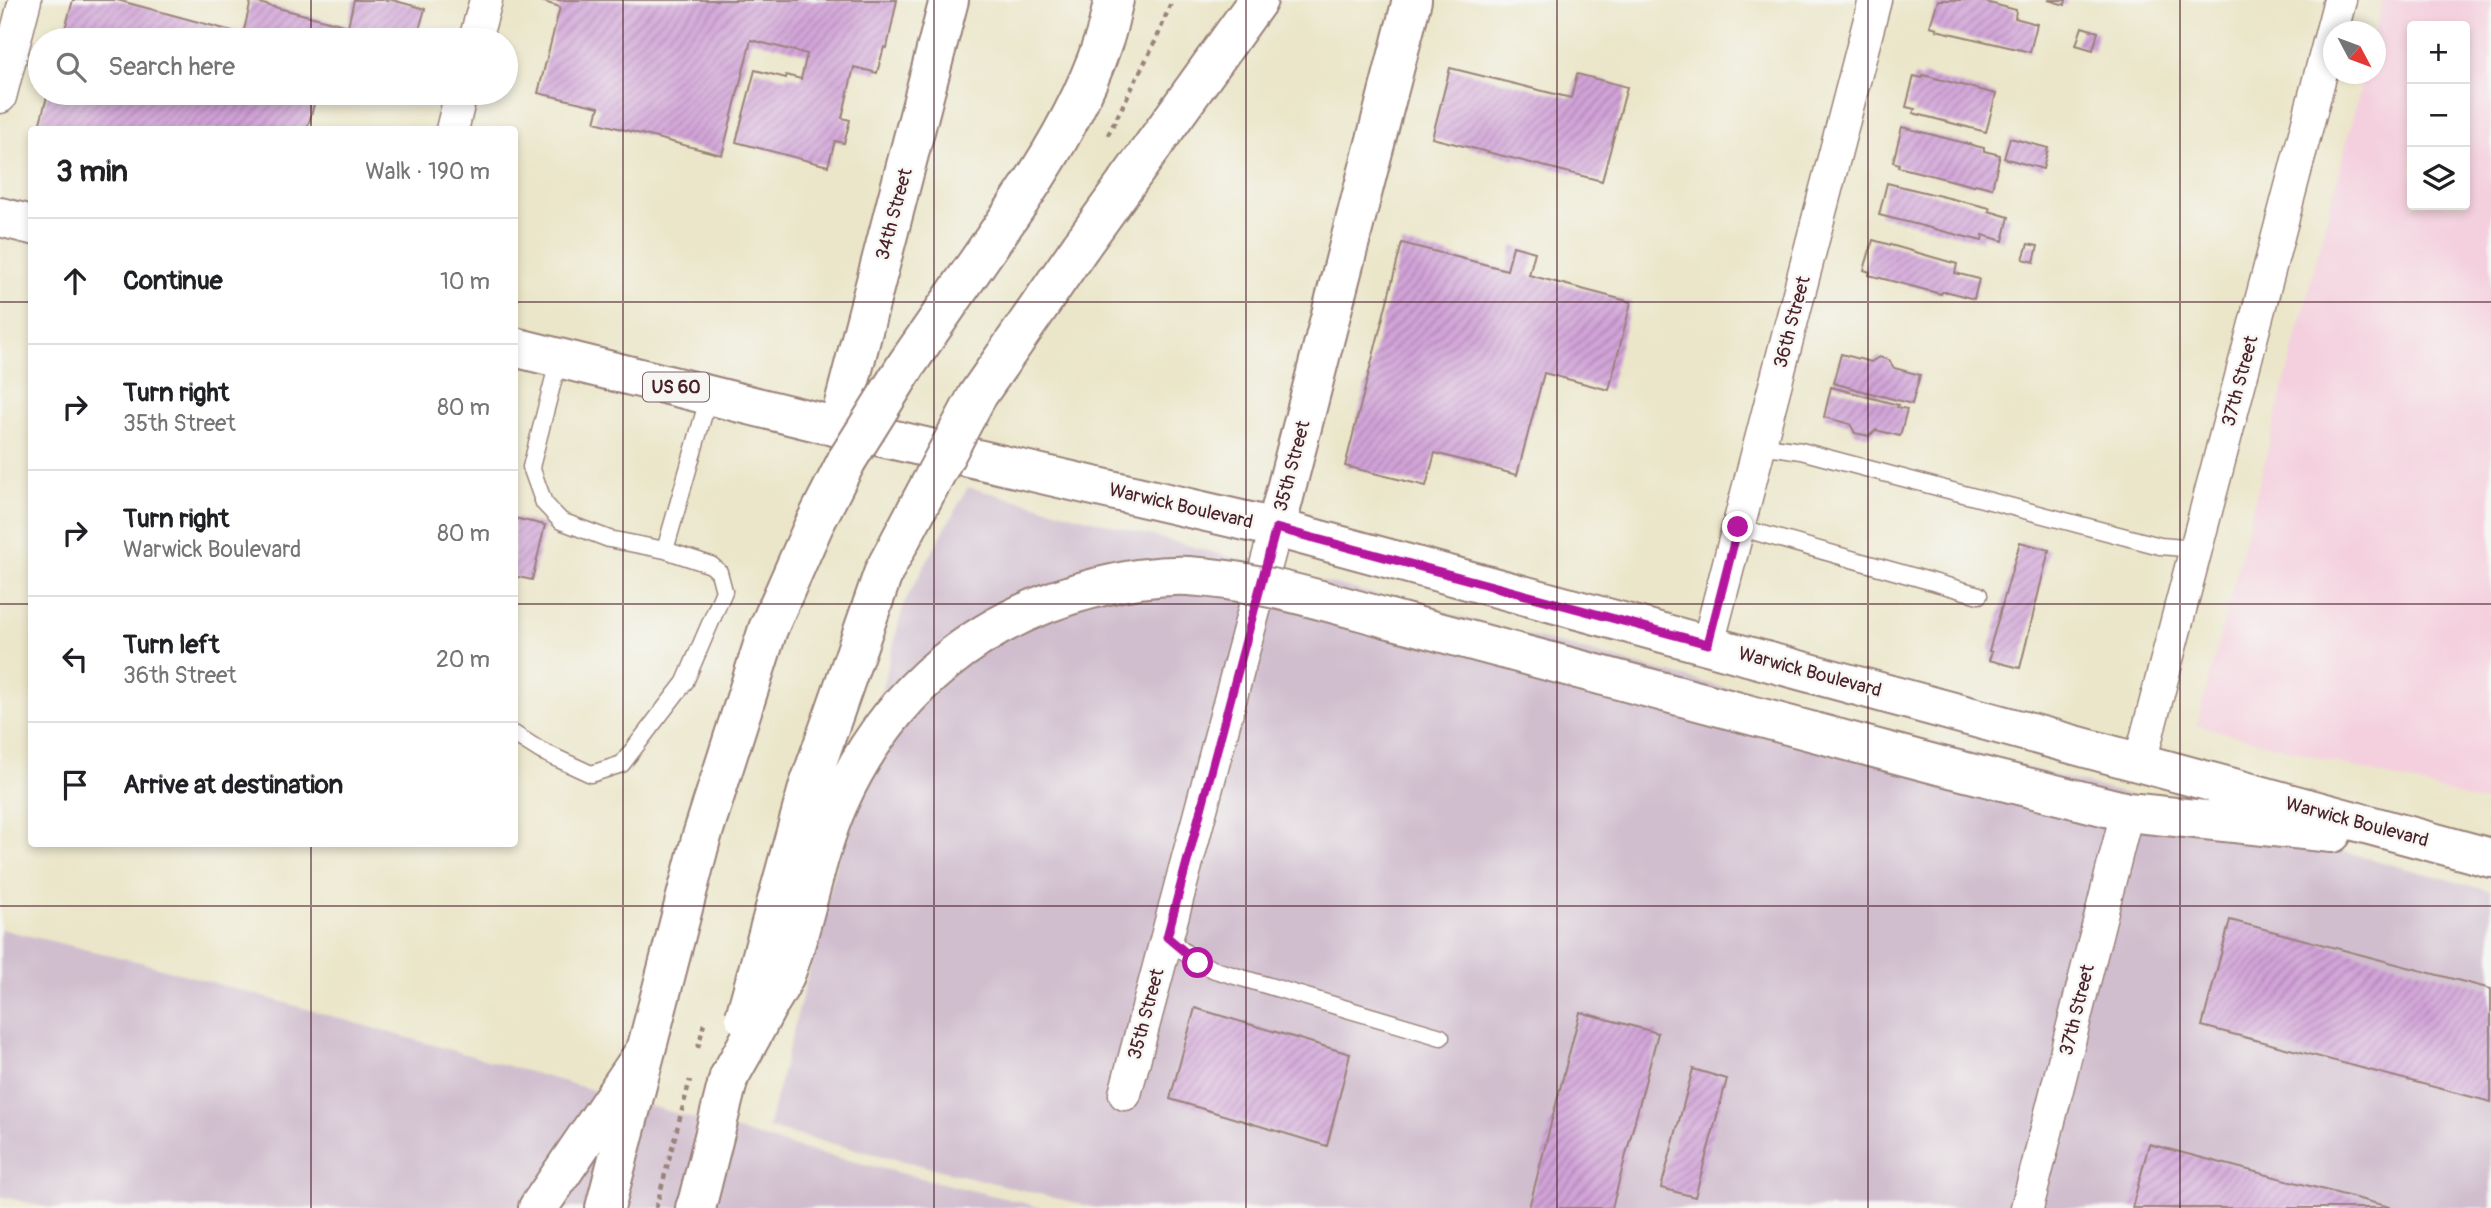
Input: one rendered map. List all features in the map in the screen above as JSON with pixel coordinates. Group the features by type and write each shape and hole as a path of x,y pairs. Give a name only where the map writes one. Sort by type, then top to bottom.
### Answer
{"main road":[{"name":"34th Street","path":"838,427 949,0"},
{"path":"604,1208 701,839 768,629 813,527 847,460 906,364 1043,167 1079,102 1104,40 1114,0"},
{"path":"696,1207 808,788 884,571 977,396 1258,0"},
{"name":"35th Street","path":"1276,528 1412,0"},
{"path":"0,217 28,224"},
{"name":"Warwick Boulevard","path":"518,348 838,427 1276,528 2491,858"},
{"path":"729,1077 787,972 838,804 859,762 887,722 925,681 963,647 1018,614 1073,593 1117,583 1187,576 1247,583 2127,812 2443,845"},
{"path":"538,1208 645,1051"}],"street":[{"path":"0,97 25,0"},
{"path":"478,28 486,0"},
{"name":"36th Street","path":"1708,644 1875,0"},
{"name":"37th Street","path":"2140,762 2340,0"},
{"path":"453,126 458,105"},
{"name":"35th Street","path":"1125,1094 1276,528"},
{"name":"37th Street","path":"2027,1208 2127,812"}],"lane":[{"path":"518,737 541,751 591,774 622,764 685,682 724,591 719,572 711,565 666,550 609,539 561,521 544,503 531,467 559,358"},
{"path":"666,550 709,396"},
{"path":"1760,445 1801,451 2161,547 2196,549"},
{"path":"1738,527 1979,595"},
{"path":"1167,937 1198,963 1215,971 1441,1037"}],"shaded area":[{"path":"2383,0 2491,0 2491,804 2197,725 2361,84 2386,84 2386,21 2378,21"},
{"path":"968,487 2491,891 2491,1208 1096,1208 768,1128 904,603"},
{"path":"0,929 140,962 802,1149 1044,1208 50,1208 0,1196"}],"building":[{"path":"73,0 117,0 221,28 65,28"},
{"path":"354,0 392,0 425,9 419,28 244,28 251,1 348,26"},
{"path":"538,0 897,0 887,48 884,47 877,73 854,67 842,118 850,120 844,143 835,141 828,166 736,142 755,70 801,79 807,54 751,40 722,155 595,122 599,107 538,93 560,7"},
{"path":"1938,0 1978,0 2016,10 2015,18 2037,24 2030,52 1936,30 1937,28 1930,26"},
{"path":"2048,0 2066,0 2065,5"},
{"path":"2082,27 2098,32 2093,50 2076,45"},
{"path":"1450,68 1571,98 1577,74 1627,87 1602,181 1432,138"},
{"path":"1923,75 1996,94 1986,132 1913,113 1915,109 1906,107 1914,76 1922,78"},
{"path":"45,105 314,105 308,126 39,126"},
{"path":"1902,127 1984,148 1984,151 2000,155 1992,188 1898,167 1899,164 1893,162"},
{"path":"2010,138 2048,148 2043,169 2004,158"},
{"path":"1887,183 1990,208 1989,211 2009,217 2003,241 1983,235 1982,241 1879,215"},
{"path":"1873,240 1957,264 1955,273 1979,279 1974,299 1949,292 1941,294 1869,275 1870,272 1864,270"},
{"path":"1402,243 1507,270 1513,246 1535,252 1529,275 1631,302 1609,390 1544,373 1517,475 1435,453 1426,486 1345,466"},
{"path":"2028,244 2038,246 2034,262 2023,259"},
{"path":"1841,354 1871,362 1879,357 1889,360 1894,368 1920,375 1912,404 1833,383"},
{"path":"1831,387 1907,409 1900,436 1876,430 1869,436 1855,433 1850,424 1824,417"},
{"path":"518,519 545,525 532,580 518,577"},
{"path":"2020,542 2049,550 2020,668 1989,660 1992,652 1989,651"},
{"path":"2230,920 2491,989 2491,1102 2202,1026"},
{"path":"1195,1008 1350,1054 1327,1146 1170,1099"},
{"path":"1580,1012 1658,1033 1612,1208 1529,1208"},
{"path":"1693,1069 1727,1079 1695,1197 1661,1188"},
{"path":"2149,1144 2390,1207 2390,1208 2132,1208"}],"route":[{"path":"1198,963 1167,937 1276,528 1708,644 1738,527"}]}
